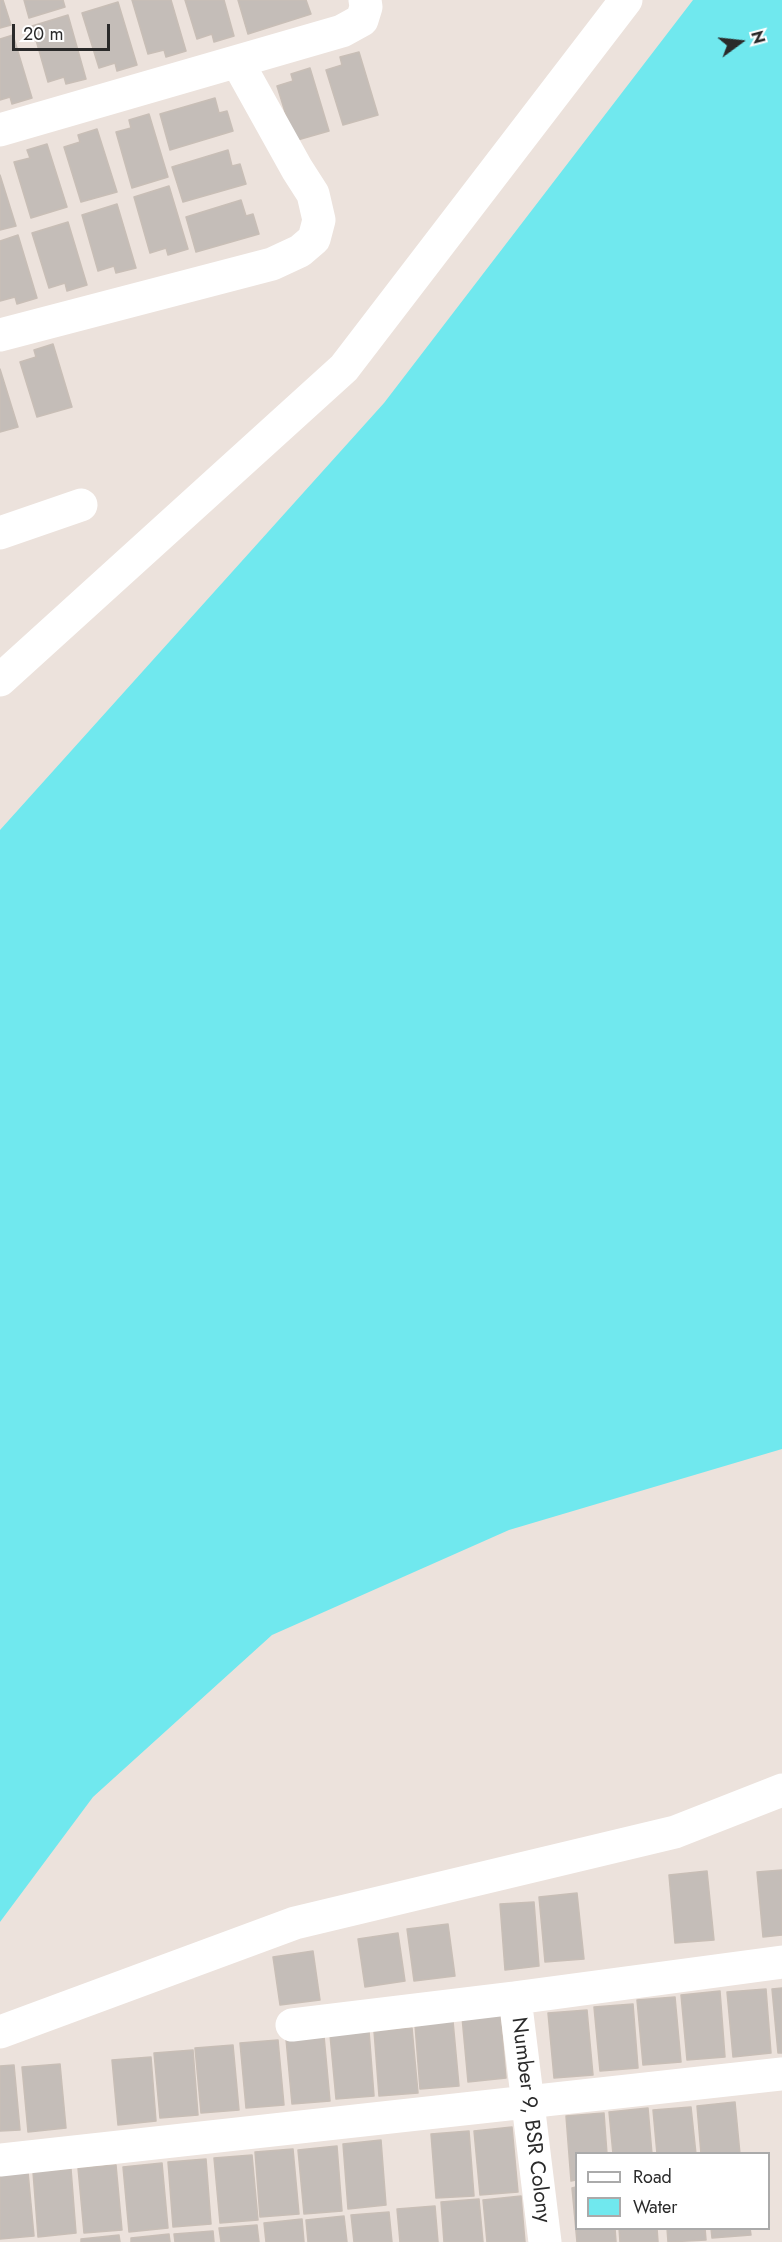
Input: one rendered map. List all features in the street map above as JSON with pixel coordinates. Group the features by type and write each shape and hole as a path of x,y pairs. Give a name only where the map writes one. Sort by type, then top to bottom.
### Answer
{"street":[{"path":"0,130 238,63 342,31 362,20 366,7 365,0"},
{"path":"0,680 344,368 626,0"},
{"path":"0,335 272,264 300,251 314,239 319,220 313,194 238,63"},
{"path":"0,534 81,505"},
{"path":"0,2032 295,1923 675,1832 782,1790"},
{"path":"292,2025 782,1962"},
{"name":"Number 9, BSR Colony","path":"515,1998 545,2242"},
{"path":"0,2160 782,2074"}],"water":[{"path":"693,0 782,0 782,1449 509,1530 272,1635 93,1797 0,1922 0,830 384,403"}],"building":[{"path":"0,0 3,0 11,25 0,28"},
{"path":"24,0 63,0 65,7 29,18"},
{"path":"132,0 171,0 186,51 166,57 164,50 148,54"},
{"path":"185,0 224,0 234,36 214,42 212,34 197,39"},
{"path":"238,0 306,0 311,14 248,34"},
{"path":"118,2 137,65 117,71 115,63 99,68 82,13"},
{"path":"68,15 86,79 66,84 64,77 48,82 32,26"},
{"path":"13,35 32,98 12,104 10,97 0,100 0,39"},
{"path":"359,52 378,115 343,125 326,70 342,65 340,57"},
{"path":"310,68 329,131 294,141 277,86 293,81 291,74"},
{"path":"215,98 219,113 227,111 233,131 170,150 160,114"},
{"path":"149,114 168,177 132,188 116,132 131,128 129,120"},
{"path":"97,129 117,192 81,202 64,147 80,142 78,135"},
{"path":"47,144 67,207 31,218 14,162 30,158 27,150"},
{"path":"228,150 232,166 240,164 246,184 183,202 172,167"},
{"path":"0,175 16,226 0,230"},
{"path":"169,186 188,249 168,255 166,248 150,253 134,197"},
{"path":"241,200 246,216 253,214 259,234 196,252 186,217"},
{"path":"117,204 136,268 116,273 114,266 98,271 82,215"},
{"path":"68,222 87,285 67,291 65,283 49,288 32,233"},
{"path":"18,235 37,298 17,304 15,297 0,301 0,241"},
{"path":"53,344 72,407 37,417 20,362 36,357 34,350"},
{"path":"0,369 18,427 0,432"},
{"path":"782,1870 782,1935 763,1937 757,1872"},
{"path":"707,1871 714,1940 675,1943 669,1875"},
{"path":"577,1893 584,1959 545,1962 539,1897"},
{"path":"534,1902 539,1966 505,1970 500,1904"},
{"path":"448,1924 455,1976 414,1981 407,1929"},
{"path":"398,1933 405,1981 365,1987 358,1939"},
{"path":"313,1951 320,2000 280,2005 273,1957"},
{"path":"782,1988 782,2053 778,2053 772,1989"},
{"path":"766,1989 771,2053 733,2057 727,1992"},
{"path":"720,1991 725,2057 687,2060 681,1995"},
{"path":"675,1997 681,2062 643,2065 637,2000"},
{"path":"633,2004 638,2068 600,2071 594,2007"},
{"path":"587,2010 593,2075 554,2078 548,2013"},
{"path":"500,2013 506,2078 468,2082 462,2017"},
{"path":"453,2021 459,2086 420,2089 415,2025"},
{"path":"412,2028 418,2093 379,2096 374,2031"},
{"path":"369,2031 374,2096 336,2099 330,2035"},
{"path":"324,2036 330,2101 292,2104 286,2039"},
{"path":"278,2040 284,2105 246,2108 240,2043"},
{"path":"233,2045 239,2110 201,2113 195,2048"},
{"path":"193,2050 198,2115 160,2118 154,2053"},
{"path":"151,2057 156,2121 118,2125 112,2060"},
{"path":"60,2064 66,2128 28,2132 22,2067"},
{"path":"14,2065 20,2130 0,2131 0,2066"},
{"path":"735,2102 740,2152 701,2152 697,2106"},
{"path":"691,2107 696,2152 657,2152 653,2110"},
{"path":"648,2108 652,2152 613,2152 609,2112"},
{"path":"604,2113 607,2152 575,2152 575,2180 571,2181 566,2116"},
{"path":"512,2127 518,2192 480,2195 474,2131"},
{"path":"469,2131 474,2196 436,2198 431,2134"},
{"path":"381,2140 386,2205 348,2209 343,2144"},
{"path":"337,2146 342,2211 304,2214 298,2150"},
{"path":"293,2149 299,2214 260,2217 255,2152"},
{"path":"252,2155 258,2220 220,2223 214,2158"},
{"path":"206,2159 211,2224 173,2227 168,2162"},
{"path":"162,2163 168,2228 129,2232 123,2167"},
{"path":"116,2165 122,2230 84,2233 78,2168"},
{"path":"71,2169 76,2233 38,2237 33,2172"},
{"path":"28,2172 34,2236 0,2239 0,2174"},
{"path":"575,2187 575,2220 572,2188"},
{"path":"521,2196 525,2242 487,2242 483,2200"},
{"path":"479,2199 483,2242 444,2242 441,2202"},
{"path":"435,2206 438,2242 400,2242 397,2209"},
{"path":"389,2212 392,2242 354,2242 351,2215"},
{"path":"344,2216 347,2242 308,2242 306,2220"},
{"path":"302,2219 304,2242 266,2242 264,2223"},
{"path":"257,2225 259,2242 221,2242 219,2228"},
{"path":"576,2230 615,2230 616,2242 577,2242"},
{"path":"619,2230 657,2230 658,2242 620,2242"},
{"path":"667,2230 705,2230 706,2240 668,2242"},
{"path":"711,2230 750,2230 751,2235 712,2238"},
{"path":"213,2231 214,2242 175,2242 174,2234"},
{"path":"169,2234 170,2242 131,2242 131,2238"},
{"path":"119,2235 120,2242 81,2242 81,2239"}]}
